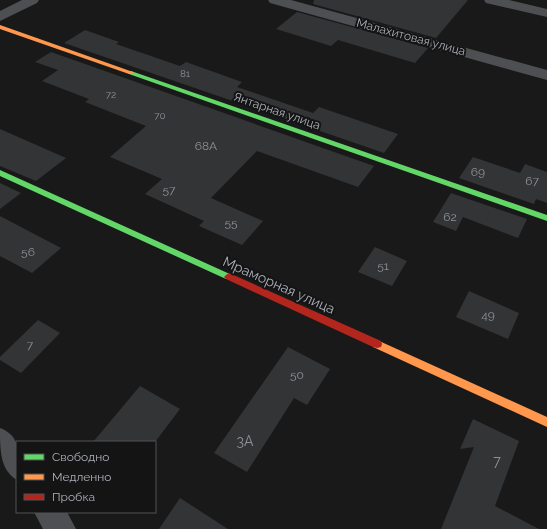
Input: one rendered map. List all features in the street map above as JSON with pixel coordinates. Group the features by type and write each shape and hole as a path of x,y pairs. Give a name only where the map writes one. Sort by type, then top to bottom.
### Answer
{"street":[{"path":"0,17 32,0"},
{"name":"Малахитовая улица","path":"275,0 547,75"},
{"path":"491,0 547,13"},
{"name":"Янтарная улица","path":"0,28 547,218"},
{"name":"Мраморная улица","path":"0,173 547,422"},
{"path":"0,441 16,465"},
{"path":"50,513 61,529"}],"building":[{"path":"314,0 468,0 436,38 313,4"},
{"path":"297,12 428,48 415,63 338,40 331,46 276,29"},
{"path":"85,30 119,42 116,44 180,66 186,62 242,82 237,87 313,113 319,107 398,134 384,153 64,43"},
{"path":"51,52 374,166 358,187 257,151 211,198 263,221 242,245 199,226 204,221 145,194 162,179 110,157 146,126 85,102 89,99 42,81 58,70 35,62"},
{"path":"0,129 66,158 36,181 0,166"},
{"path":"473,157 520,173 525,164 547,172 547,203 536,199 534,204 459,178"},
{"path":"0,183 21,193 0,209"},
{"path":"451,193 527,219 518,238 463,217 456,231 433,222"},
{"path":"0,216 61,248 32,273 0,256"},
{"path":"375,247 407,261 392,286 358,272"},
{"path":"469,291 519,313 508,339 456,317"},
{"path":"38,320 60,333 21,373 0,360 0,357"},
{"path":"288,347 330,369 307,405 294,398 247,472 214,453"},
{"path":"140,386 180,409 156,441 94,441"},
{"path":"473,419 519,441 495,506 539,529 441,529 474,447 460,449"},
{"path":"180,498 228,529 159,529"}],"traffic: fast":[{"path":"131,73 547,218"},
{"path":"0,173 229,277"}],"traffic: slow":[{"path":"0,27 131,73"},
{"path":"377,344 547,422"}],"traffic: jam":[{"path":"229,277 377,344"}]}
